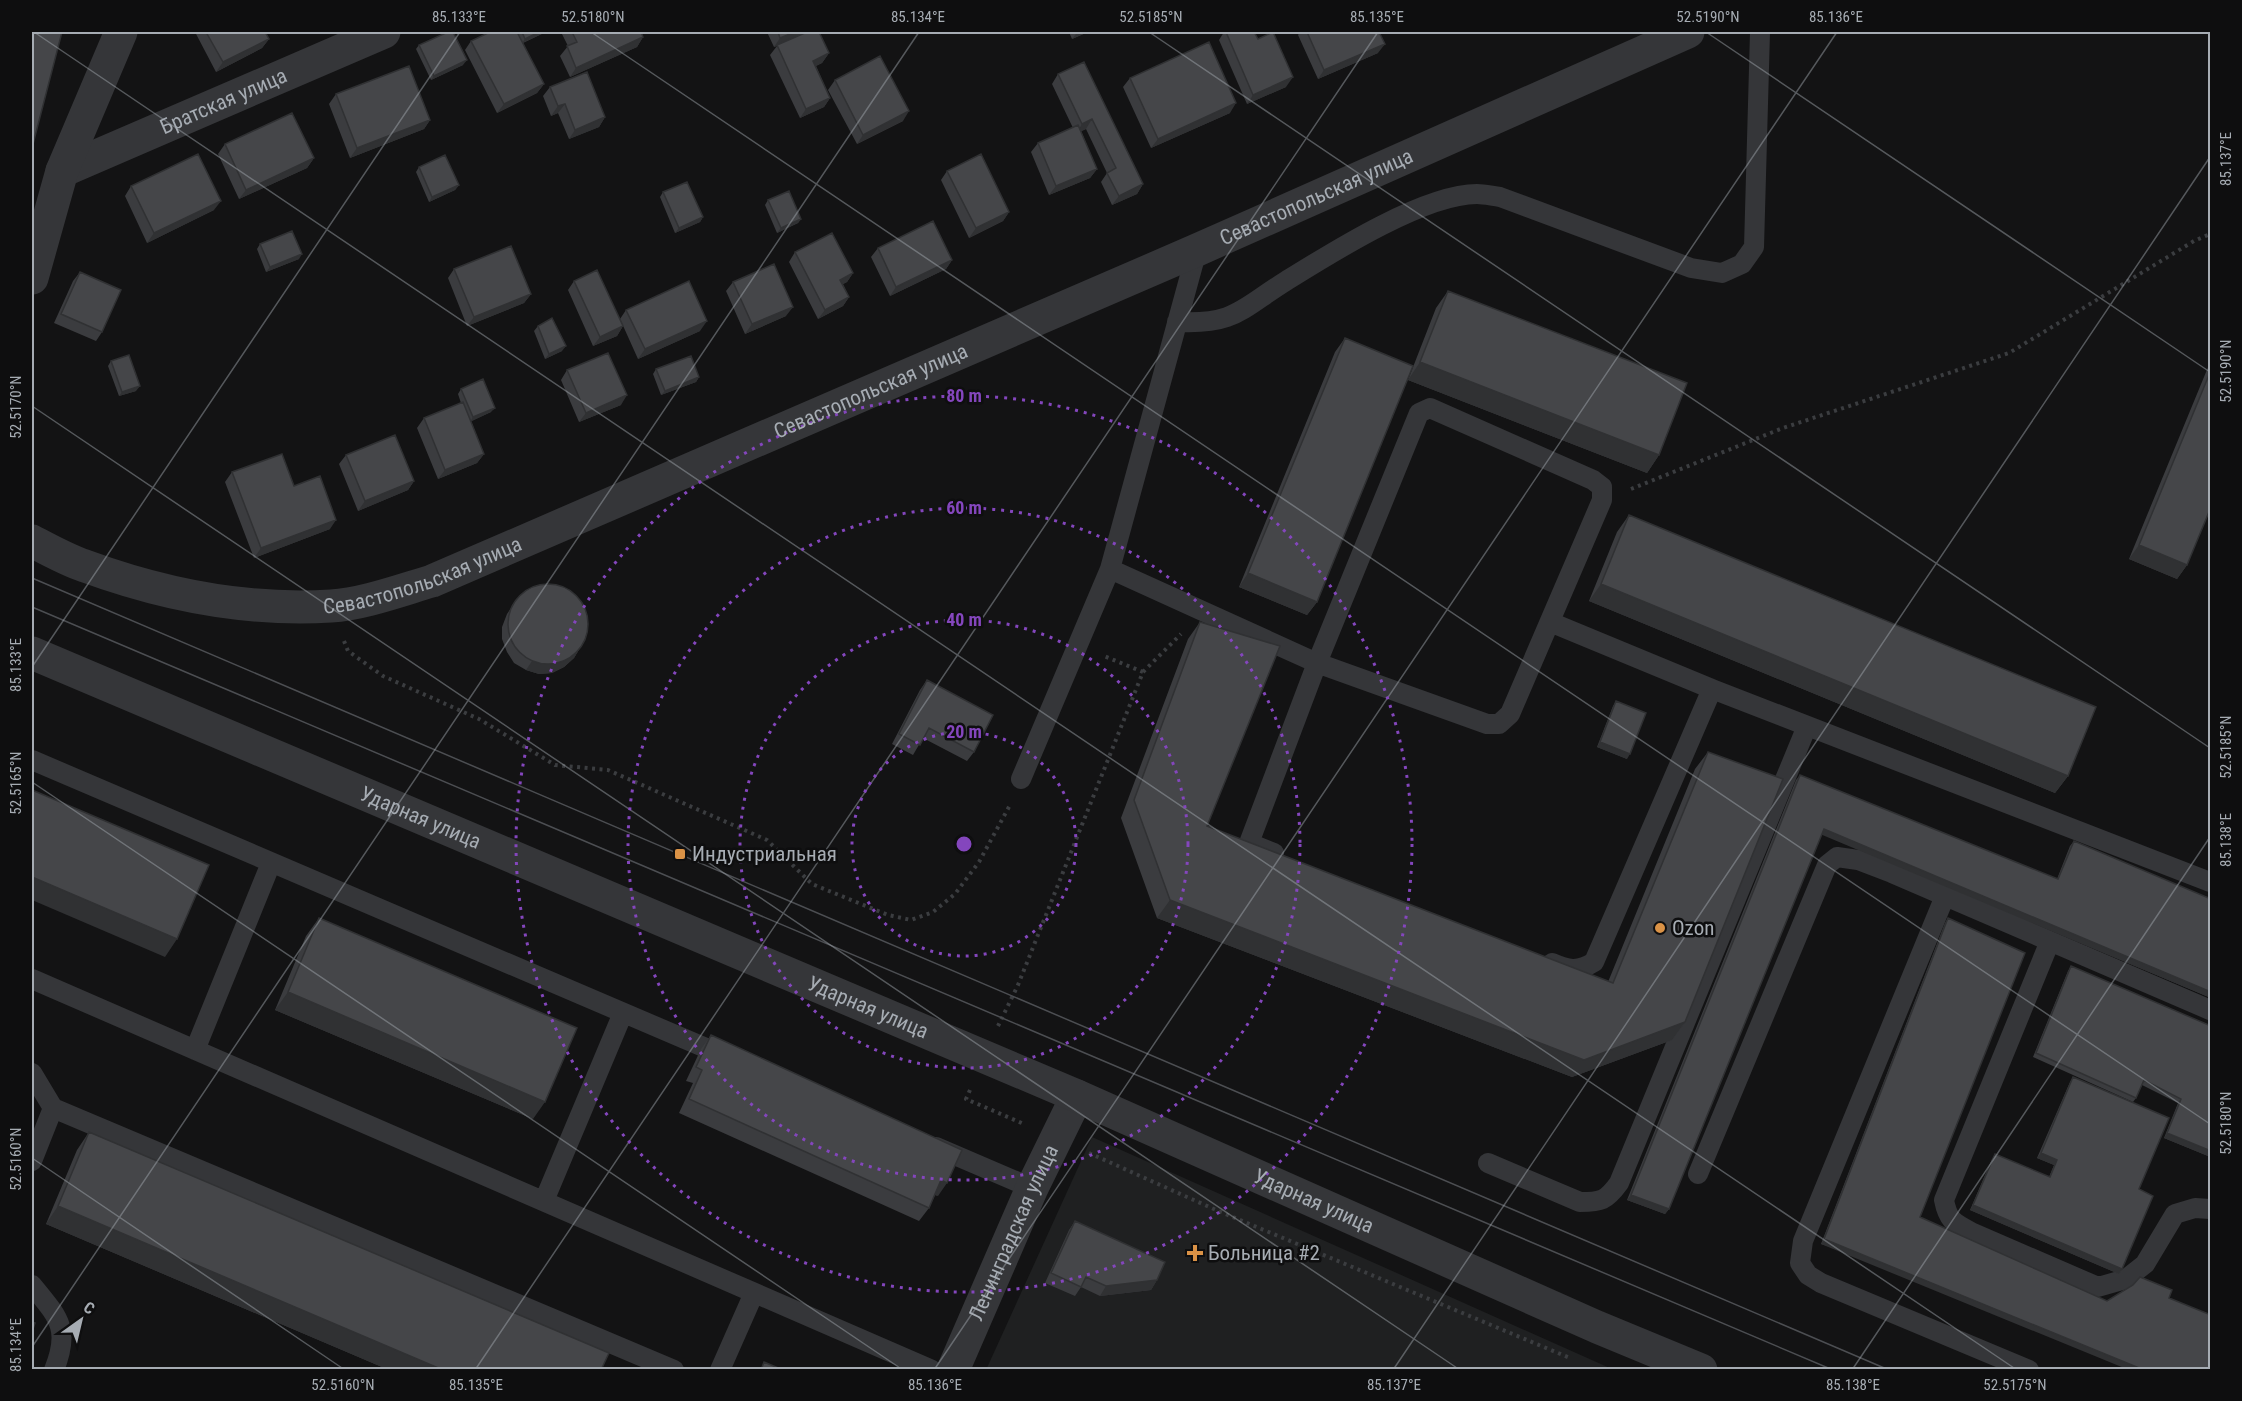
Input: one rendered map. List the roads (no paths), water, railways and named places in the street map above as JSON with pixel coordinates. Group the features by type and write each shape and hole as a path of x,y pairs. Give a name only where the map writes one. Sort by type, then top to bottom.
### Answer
{"street":[{"path":"32,278 62,171 120,32"},
{"name":"Братская улица","path":"62,171 384,32"},
{"name":"Севастопольская улица","path":"32,541 83,566 152,588 243,606 332,606 432,581 1197,250 1688,32"},
{"name":"Ударная улица","path":"32,653 1077,1096 1556,1309 1701,1370"},
{"name":"Ленинградская улица","path":"953,1370 1032,1188 1077,1096"}],"lane":[{"path":"1178,322 1199,324 1223,320 1246,310 1275,288 1330,253 1393,220 1444,199 1476,194 1500,197 1690,268 1722,273 1742,264 1754,247 1760,32"},
{"path":"1021,779 1110,569 1197,250"},
{"path":"1110,569 1317,663 1487,724 1499,724 1510,714 1550,622 1602,500 1602,487 1593,480 1430,408 1419,413 1317,663 1249,843 1293,861"},
{"path":"1550,622 1712,689 2211,882"},
{"path":"1534,956 1567,970 1582,969 1593,963 1712,689"},
{"path":"1488,1163 1580,1202 1594,1202 1610,1197 1632,1152 1807,726"},
{"path":"32,760 741,1063"},
{"path":"1698,1174 1827,865 1837,857 1858,860 2211,1010"},
{"path":"195,1050 271,862"},
{"path":"1945,896 1803,1241 1800,1263 1808,1275 1821,1283 2029,1370"},
{"path":"2050,941 1944,1200 1947,1215 1956,1224 1973,1233 2098,1287 2126,1279 2145,1264 2175,1214 2195,1208 2211,1209"},
{"path":"32,979 932,1370"},
{"path":"544,1201 623,1012"},
{"path":"32,1073 53,1108 674,1370"},
{"path":"32,1161 53,1108"},
{"path":"914,1137 1032,1188"},
{"path":"32,1285 51,1308 61,1328 62,1349 54,1370"},
{"path":"720,1370 754,1293"}],"tram line":[{"path":"32,578 1889,1370"},
{"path":"32,607 1833,1370"}],"place":[{"name":"Индустриальная","path":"680,854"},
{"name":"Ozon","path":"1660,928"},
{"name":"Больница #2","path":"1195,1253"}]}
